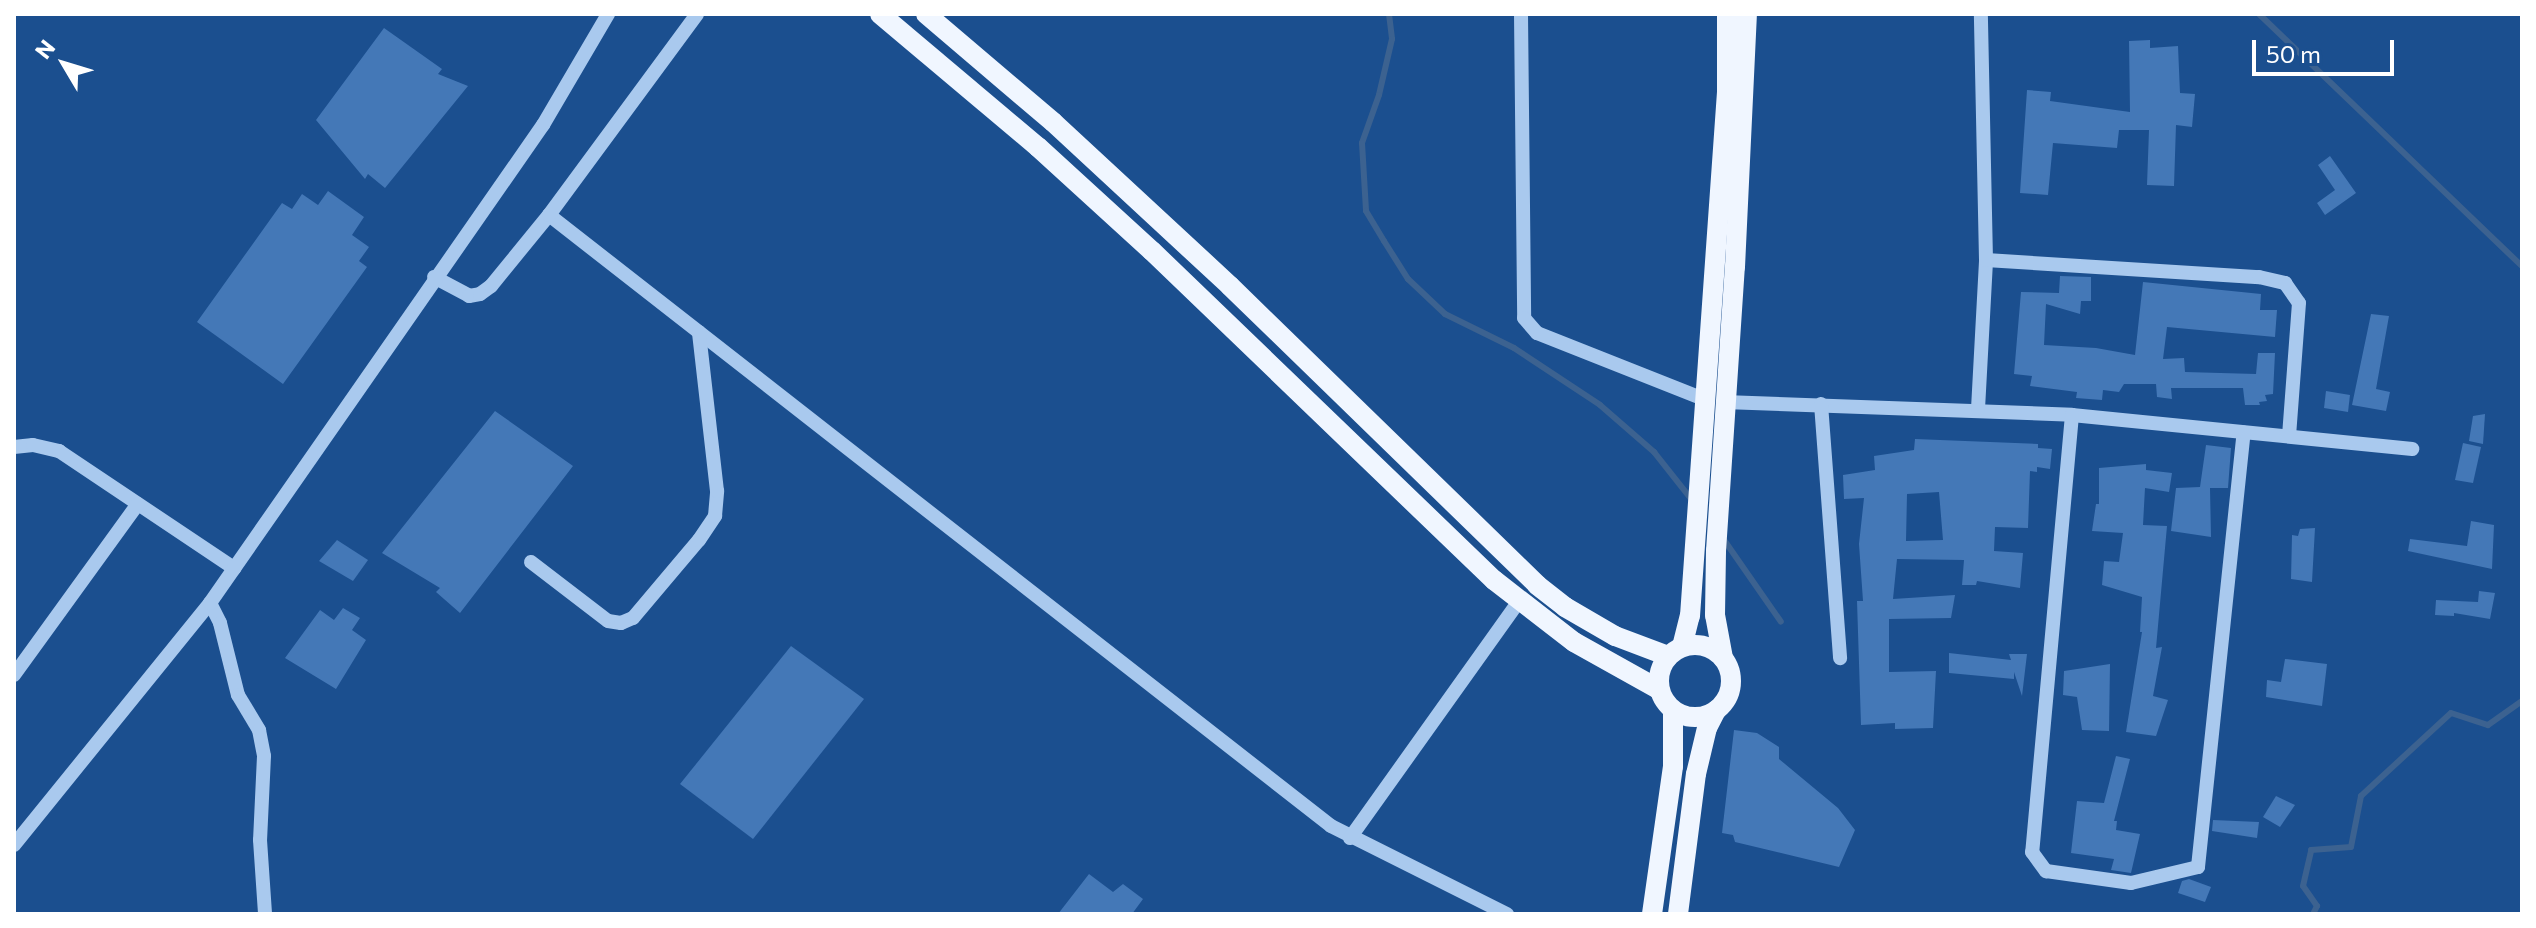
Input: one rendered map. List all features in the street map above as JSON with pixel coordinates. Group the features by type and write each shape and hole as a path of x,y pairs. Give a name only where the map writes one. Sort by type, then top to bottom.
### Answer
{"main road":[{"path":"880,14 1038,147 1152,251 1519,601 1574,642 1660,690"},
{"path":"926,14 1053,122 1207,265 1537,585 1565,607 1615,636 1675,652 1699,645 1723,658"},
{"path":"1678,914 1696,774 1707,728 1730,691 1731,679 1723,658 1715,615 1719,516 1714,400 1727,92 1727,14"},
{"path":"1652,914 1673,766 1673,711 1660,690 1659,678 1675,652 1690,616 1698,492 1735,267 1747,14"},
{"path":"1673,711 1693,717 1716,710"}],"street":[{"path":"14,845 210,603 434,277 543,125 608,14"},
{"path":"434,277 469,296 480,294 491,286 549,215 697,14"},
{"path":"1521,14 1524,318 1537,333 1714,400 2072,415 2412,449"},
{"path":"1978,409 1986,260 1981,14"},
{"path":"549,215 1350,838 1507,914"},
{"path":"1986,260 2259,277 2285,283 2299,303 2289,436"},
{"path":"531,562 608,621 621,623 633,618 699,540 715,516 717,491 699,332"},
{"path":"1821,404 1840,658"},
{"path":"2072,415 2032,852 2046,871 2131,883 2198,867 2244,432"},
{"path":"14,447 33,445 59,451 234,568"},
{"path":"14,675 138,504"},
{"path":"1350,838 1519,601"},
{"path":"210,603 220,623 238,695 259,730 264,756 260,840 265,914"}],"building":[{"path":"384,28 442,69 438,74 468,86 385,188 368,174 365,179 316,120"},
{"path":"2150,40 2150,48 2178,46 2180,93 2195,94 2192,127 2176,125 2174,186 2147,185 2149,130 2119,130 2117,148 2053,143 2048,195 2020,193 2027,90 2051,92 2050,101 2130,112 2129,41"},
{"path":"2330,156 2356,193 2325,215 2317,203 2335,190 2318,165"},
{"path":"328,191 364,217 352,235 369,247 359,261 367,267 283,384 197,322 282,203 292,209 302,194 318,205"},
{"path":"2060,276 2091,277 2091,301 2081,301 2080,314 2046,304 2044,345 2096,348 2135,355 2143,282 2261,294 2260,310 2277,310 2275,337 2167,327 2163,359 2184,358 2185,372 2256,374 2258,353 2275,353 2273,394 2265,395 2267,401 2259,402 2260,405 2245,405 2243,388 2171,388 2172,399 2157,397 2156,384 2124,384 2119,392 2103,390 2102,400 2076,398 2077,392 2030,386 2032,376 2014,374 2021,292 2059,293"},
{"path":"2371,314 2389,316 2376,389 2390,392 2386,411 2352,405"},
{"path":"2326,391 2350,395 2348,412 2324,408"},
{"path":"495,411 573,466 460,613 436,592 440,588 382,553"},
{"path":"2485,414 2483,444 2469,441 2473,416"},
{"path":"1915,439 2038,444 2038,448 2052,449 2050,469 2037,467 2037,472 2030,471 2028,528 1995,527 1994,551 2023,553 2020,588 1977,581 1976,585 1962,585 1964,560 1897,559 1893,599 1955,595 1951,618 1889,619 1889,672 1936,671 1933,728 1895,729 1895,723 1861,725 1857,601 1863,601 1859,544 1864,498 1844,499 1843,475 1875,470 1874,456 1914,450","holes":["1939,492 1943,540 1906,541 1907,494"]},
{"path":"2463,443 2481,447 2473,483 2455,480"},
{"path":"2206,445 2231,448 2228,488 2210,488 2211,537 2171,531 2176,488 2200,487"},
{"path":"2146,464 2146,470 2172,473 2169,492 2145,488 2143,525 2167,526 2156,648 2162,647 2153,696 2168,700 2156,736 2126,732 2142,632 2142,597 2102,585 2104,561 2119,562 2123,533 2092,531 2096,504 2099,504 2099,468"},
{"path":"2471,521 2494,525 2492,569 2408,551 2410,539 2467,546"},
{"path":"2315,528 2312,582 2291,579 2292,535 2298,536 2300,529"},
{"path":"337,540 368,560 353,581 319,561"},
{"path":"2479,591 2495,593 2490,619 2454,613 2454,616 2435,615 2436,600 2478,602"},
{"path":"343,608 360,618 352,630 366,640 336,689 285,658 320,610 334,620"},
{"path":"791,646 864,699 753,839 680,784"},
{"path":"1949,653 2011,660 2009,654 2027,654 2022,696 2014,672 2014,679 1949,673"},
{"path":"2285,659 2327,664 2322,706 2266,697 2267,680 2281,682"},
{"path":"2110,664 2109,731 2082,730 2077,697 2063,695 2064,671"},
{"path":"1734,730 1757,733 1779,747 1779,759 1838,808 1855,830 1839,867 1735,842 1733,835 1722,833"},
{"path":"2116,756 2130,759 2114,821 2117,821 2116,830 2140,834 2131,873 2111,870 2114,859 2071,853 2077,801 2104,803"},
{"path":"2276,796 2295,805 2280,827 2263,817"},
{"path":"2213,820 2259,822 2257,838 2212,831"},
{"path":"1089,874 1113,892 1123,884 1143,899 1132,914 1058,914"},
{"path":"2189,879 2211,887 2205,902 2178,893 2182,881"}],"waterway":[{"path":"1389,14 1392,39 1379,95 1362,143 1366,211 1384,241 1408,279 1445,314 1514,348 1600,405 1654,452 1692,500"},
{"path":"2259,14 2522,266"},
{"path":"1722,537 1781,622"},
{"path":"2313,914 2317,906 2303,886 2311,850 2351,847 2361,796 2451,713 2488,725 2522,701"}]}
